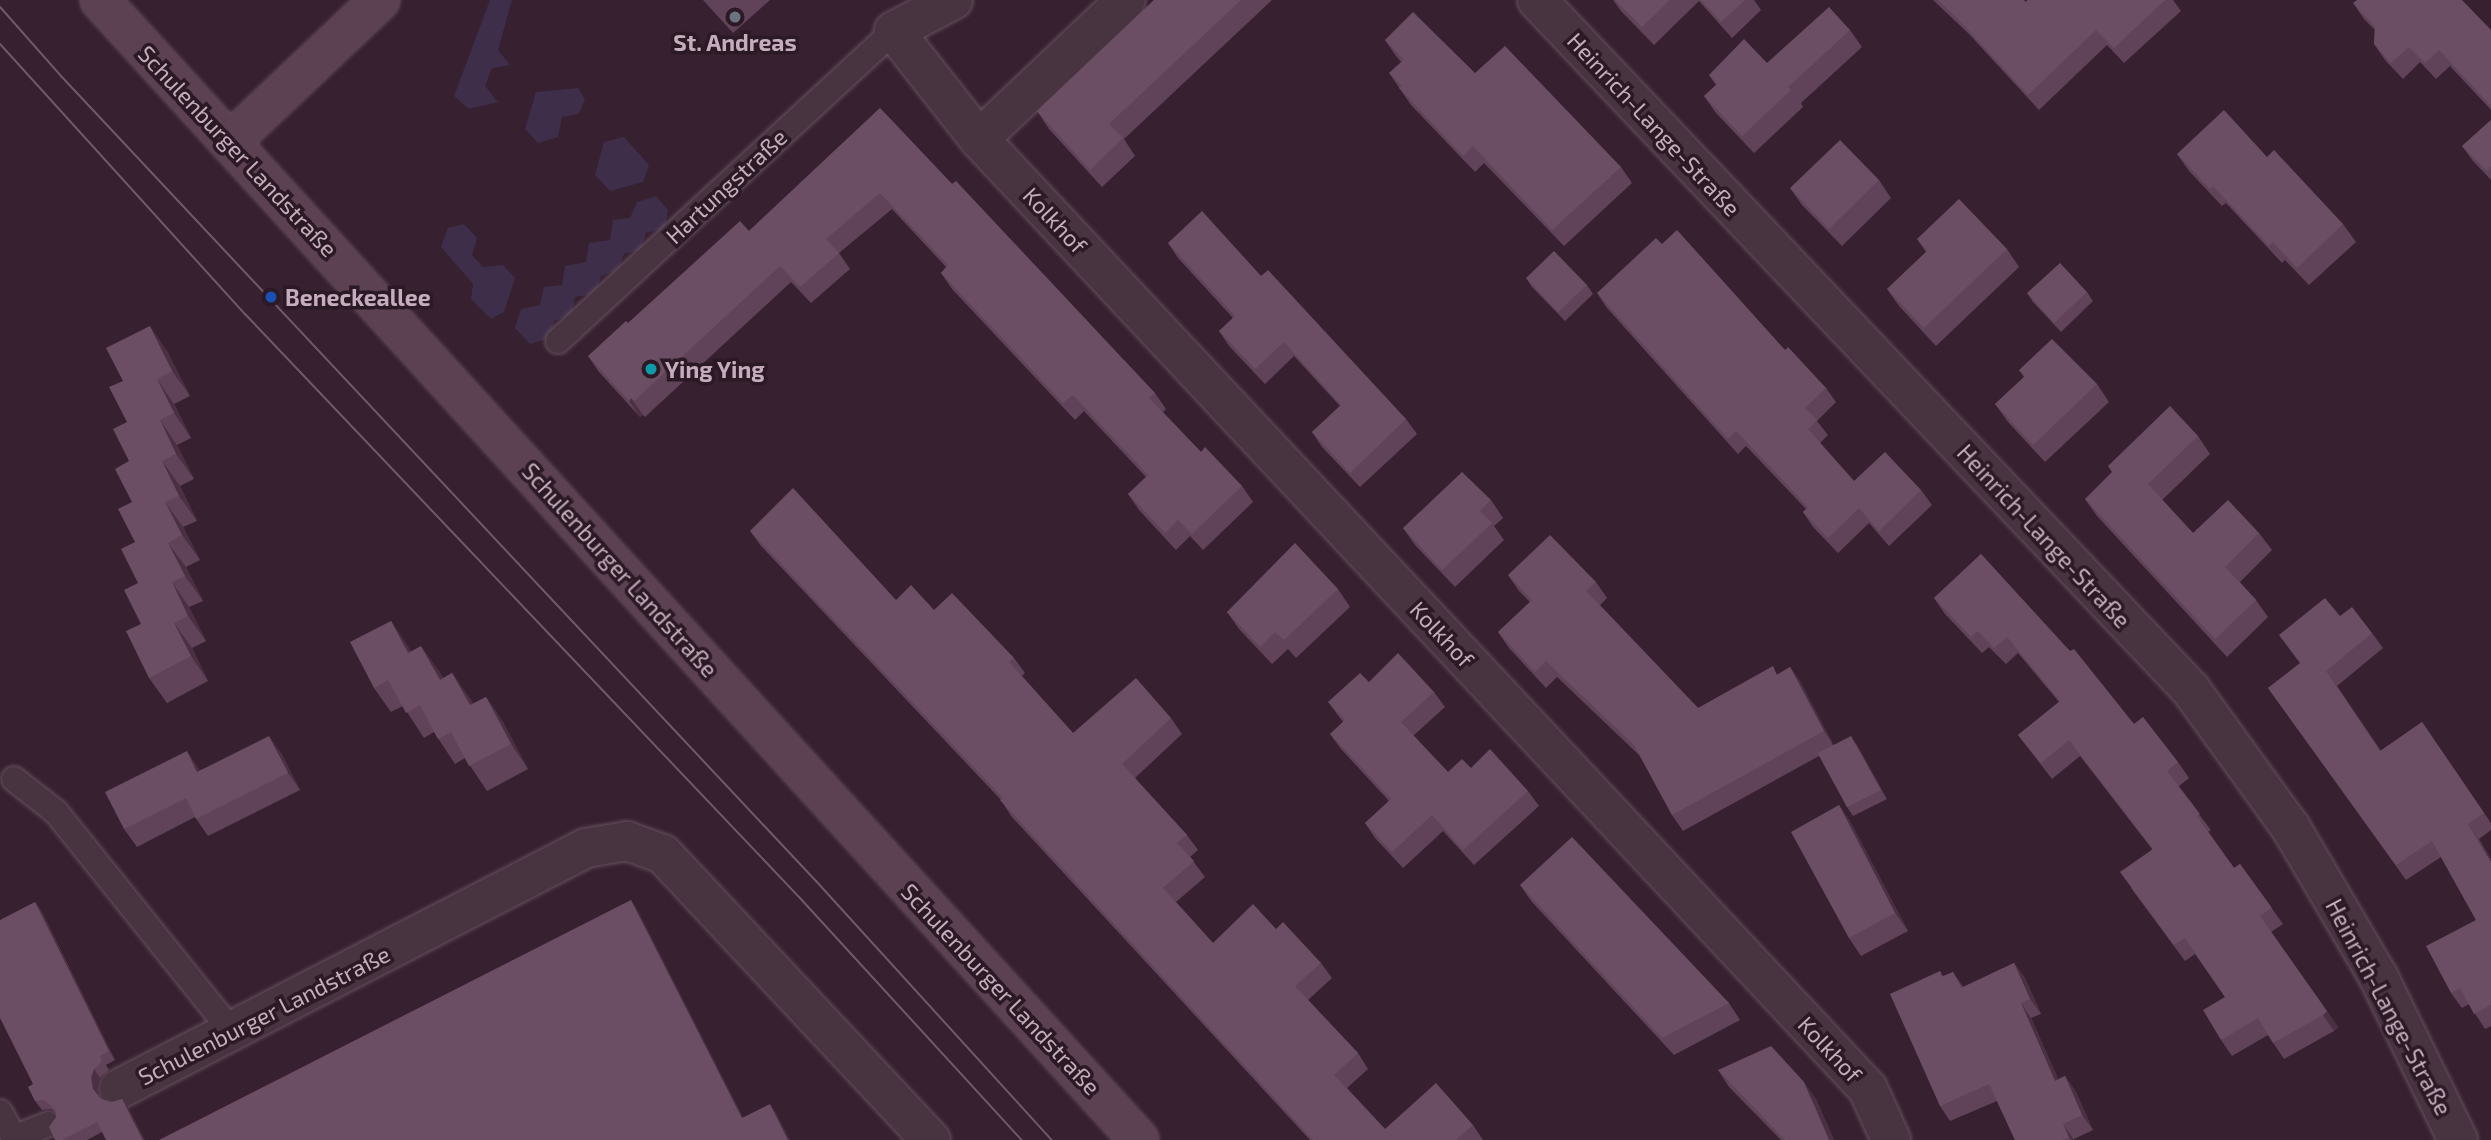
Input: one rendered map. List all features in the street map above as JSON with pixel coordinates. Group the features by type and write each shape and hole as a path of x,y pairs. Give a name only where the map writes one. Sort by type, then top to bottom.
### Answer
{"main road":[{"name":"Schulenburger Landstraße","path":"100,0 1139,1140"},
{"path":"231,141 380,0"}],"street":[{"name":"Hartungstraße","path":"894,31 953,0"},
{"path":"894,31 979,139 1126,0"},
{"name":"Heinrich-Lange-Straße","path":"1537,0 2191,690 2291,828 2378,976 2458,1140"},
{"name":"Kolkhof","path":"979,139 1868,1089 1891,1140"},
{"name":"Schulenburger Landstraße","path":"119,1089 586,848 627,841 663,854 931,1140"}],"lane":[{"name":"Hartungstraße","path":"558,341 894,31"},
{"path":"14,779 56,812 232,1032"},
{"path":"0,1112 12,1139 48,1124"}],"shaded area":[{"path":"490,0 512,0 498,50 510,65 492,68 485,86 498,102 469,109 454,96"},
{"path":"578,88 585,99 579,114 562,117 558,137 538,143 525,129 536,92"},
{"path":"624,137 649,165 643,182 610,191 595,175 604,142"},
{"path":"656,196 668,210 665,228 646,233 641,249 624,254 618,270 601,276 597,293 575,297 572,314 554,321 550,338 530,344 515,328 521,309 540,305 544,287 562,285 565,266 586,262 589,243 610,240 613,220 630,218 637,202"},
{"path":"464,224 477,238 472,255 483,267 503,265 515,278 504,312 491,319 471,299 473,284 441,247 448,228"}],"building":[{"path":"1154,0 1241,0 1109,124 1123,138 1090,170 1037,111"},
{"path":"1615,0 1670,0 1642,27"},
{"path":"1701,0 1745,0 1721,22"},
{"path":"1938,0 2165,0 2114,48 2096,30 2028,95"},
{"path":"2357,0 2462,0 2491,30 2491,106 2439,50 2425,63 2409,47 2391,63 2374,44 2375,27 2353,3"},
{"path":"1829,7 1850,30 1788,87 1791,90 1742,136 1704,96 1717,84 1709,75 1744,39 1767,63"},
{"path":"1413,12 1475,73 1505,46 1621,167 1552,230 1473,146 1463,156 1399,88 1402,86 1389,73 1404,60 1385,40"},
{"path":"880,108 952,184 956,181 1155,393 1149,398 1201,452 1205,447 1242,486 1192,534 1178,520 1165,533 1128,494 1148,475 1073,395 1063,403 941,273 948,265 880,193 826,239 839,253 800,287 780,266 634,401 631,398 629,401 588,356 740,221 749,231"},
{"path":"2224,110 2267,157 2274,150 2343,224 2297,268 2273,242 2269,246 2213,186 2210,189 2177,154"},
{"path":"2491,120 2491,167 2487,171 2462,146"},
{"path":"1840,140 1879,180 1829,229 1790,188"},
{"path":"1959,199 2007,249 1924,328 1887,289 1927,251 1917,239"},
{"path":"1202,211 1261,276 1268,270 1406,419 1350,473 1312,432 1341,405 1284,342 1255,369 1219,331 1235,316 1168,243"},
{"path":"1677,230 1785,350 1788,347 1826,388 1805,408 1817,420 1808,429 1854,481 1885,452 1921,490 1879,531 1859,508 1828,538 1803,512 1808,507 1736,431 1728,439 1597,293 1656,238 1662,244"},
{"path":"1554,251 1587,285 1558,312 1526,278"},
{"path":"2060,263 2087,292 2054,323 2027,293"},
{"path":"150,326 172,371 157,379 174,413 160,420 176,454 162,461 179,496 165,502 182,535 168,543 185,576 172,582 188,616 174,623 191,656 149,678 126,631 141,624 124,590 138,583 121,549 135,542 118,509 132,502 115,469 129,461 113,429 127,422 109,387 123,381 106,348"},
{"path":"2052,339 2097,384 2033,445 1995,404 2025,376 2019,370"},
{"path":"2170,406 2198,436 2148,484 2193,533 2228,500 2259,533 2225,567 2256,600 2215,639 2085,499 2112,472 2108,466"},
{"path":"1462,472 1491,500 1480,511 1492,523 1442,570 1403,528"},
{"path":"793,488 896,600 911,585 934,610 952,593 1014,658 1009,662 1073,733 1136,678 1171,718 1122,764 1187,835 1177,843 1194,861 1163,888 1213,943 1253,904 1276,929 1283,922 1321,963 1295,986 1358,1053 1334,1075 1385,1129 1436,1083 1473,1125 1456,1140 1313,1140 1000,800 1003,798 750,531"},
{"path":"1550,535 1596,582 1586,591 1698,708 1773,666 1777,675 1790,667 1824,731 1672,815 1634,745 1546,661 1535,672 1498,632 1532,600 1508,575"},
{"path":"1295,543 1338,589 1284,640 1275,632 1260,647 1227,612"},
{"path":"1981,554 2070,651 2074,649 2134,724 2143,717 2178,762 2167,771 2200,814 2197,816 2234,868 2240,864 2272,908 2260,916 2327,1011 2323,1015 2273,1043 2258,1018 2221,1040 2203,1010 2225,997 2185,938 2174,945 2120,872 2153,849 2069,740 2041,763 2018,735 2060,701 2007,637 1994,648 1978,631 1971,637 1934,598"},
{"path":"2325,598 2340,616 2352,607 2372,633 2326,671 2380,751 2422,722 2484,813 2468,824 2491,862 2491,1005 2474,1014 2460,988 2451,993 2426,946 2476,920 2432,841 2396,865 2268,688 2300,663 2279,635"},
{"path":"391,621 408,653 421,646 440,680 452,673 470,705 486,697 511,744 469,766 451,732 438,739 420,705 406,713 388,680 374,688 350,642"},
{"path":"1398,653 1434,692 1401,722 1448,772 1462,759 1471,768 1490,749 1528,791 1463,850 1432,815 1392,852 1365,823 1391,799 1330,734 1345,720 1328,702 1360,673 1369,682"},
{"path":"269,736 288,773 196,819 186,798 124,829 105,792 187,751 197,772"},
{"path":"1851,736 1881,790 1847,807 1818,753"},
{"path":"1839,805 1895,913 1849,938 1791,832"},
{"path":"1572,837 1729,1003 1662,1038 1520,885"},
{"path":"631,900 742,1118 770,1104 788,1140 159,1140"},
{"path":"35,902 109,1051 100,1056 102,1061 94,1069 91,1078 93,1089 101,1099 112,1102 122,1099 143,1140 106,1140 97,1122 62,1140 55,1140 49,1127 56,1117 55,1109 44,1100 35,1101 28,1087 33,1084 0,1018 0,920"},
{"path":"2014,963 2030,999 2021,1003 2055,1081 2065,1076 2082,1115 2063,1124 2069,1137 2063,1140 2015,1140 1989,1084 1940,1106 1890,994 1940,971 1942,977 1953,972 1961,988"},
{"path":"1771,1046 1804,1082 1829,1140 1785,1140 1718,1070"}],"tram line":[{"path":"0,7 61,76 816,881 1052,1140"},
{"path":"0,44 245,314 799,897 1022,1140"}],"place":[{"name":"St. Andreas","path":"735,17"},
{"name":"Beneckeallee","path":"271,297"},
{"name":"Ying Ying","path":"651,369"}]}
